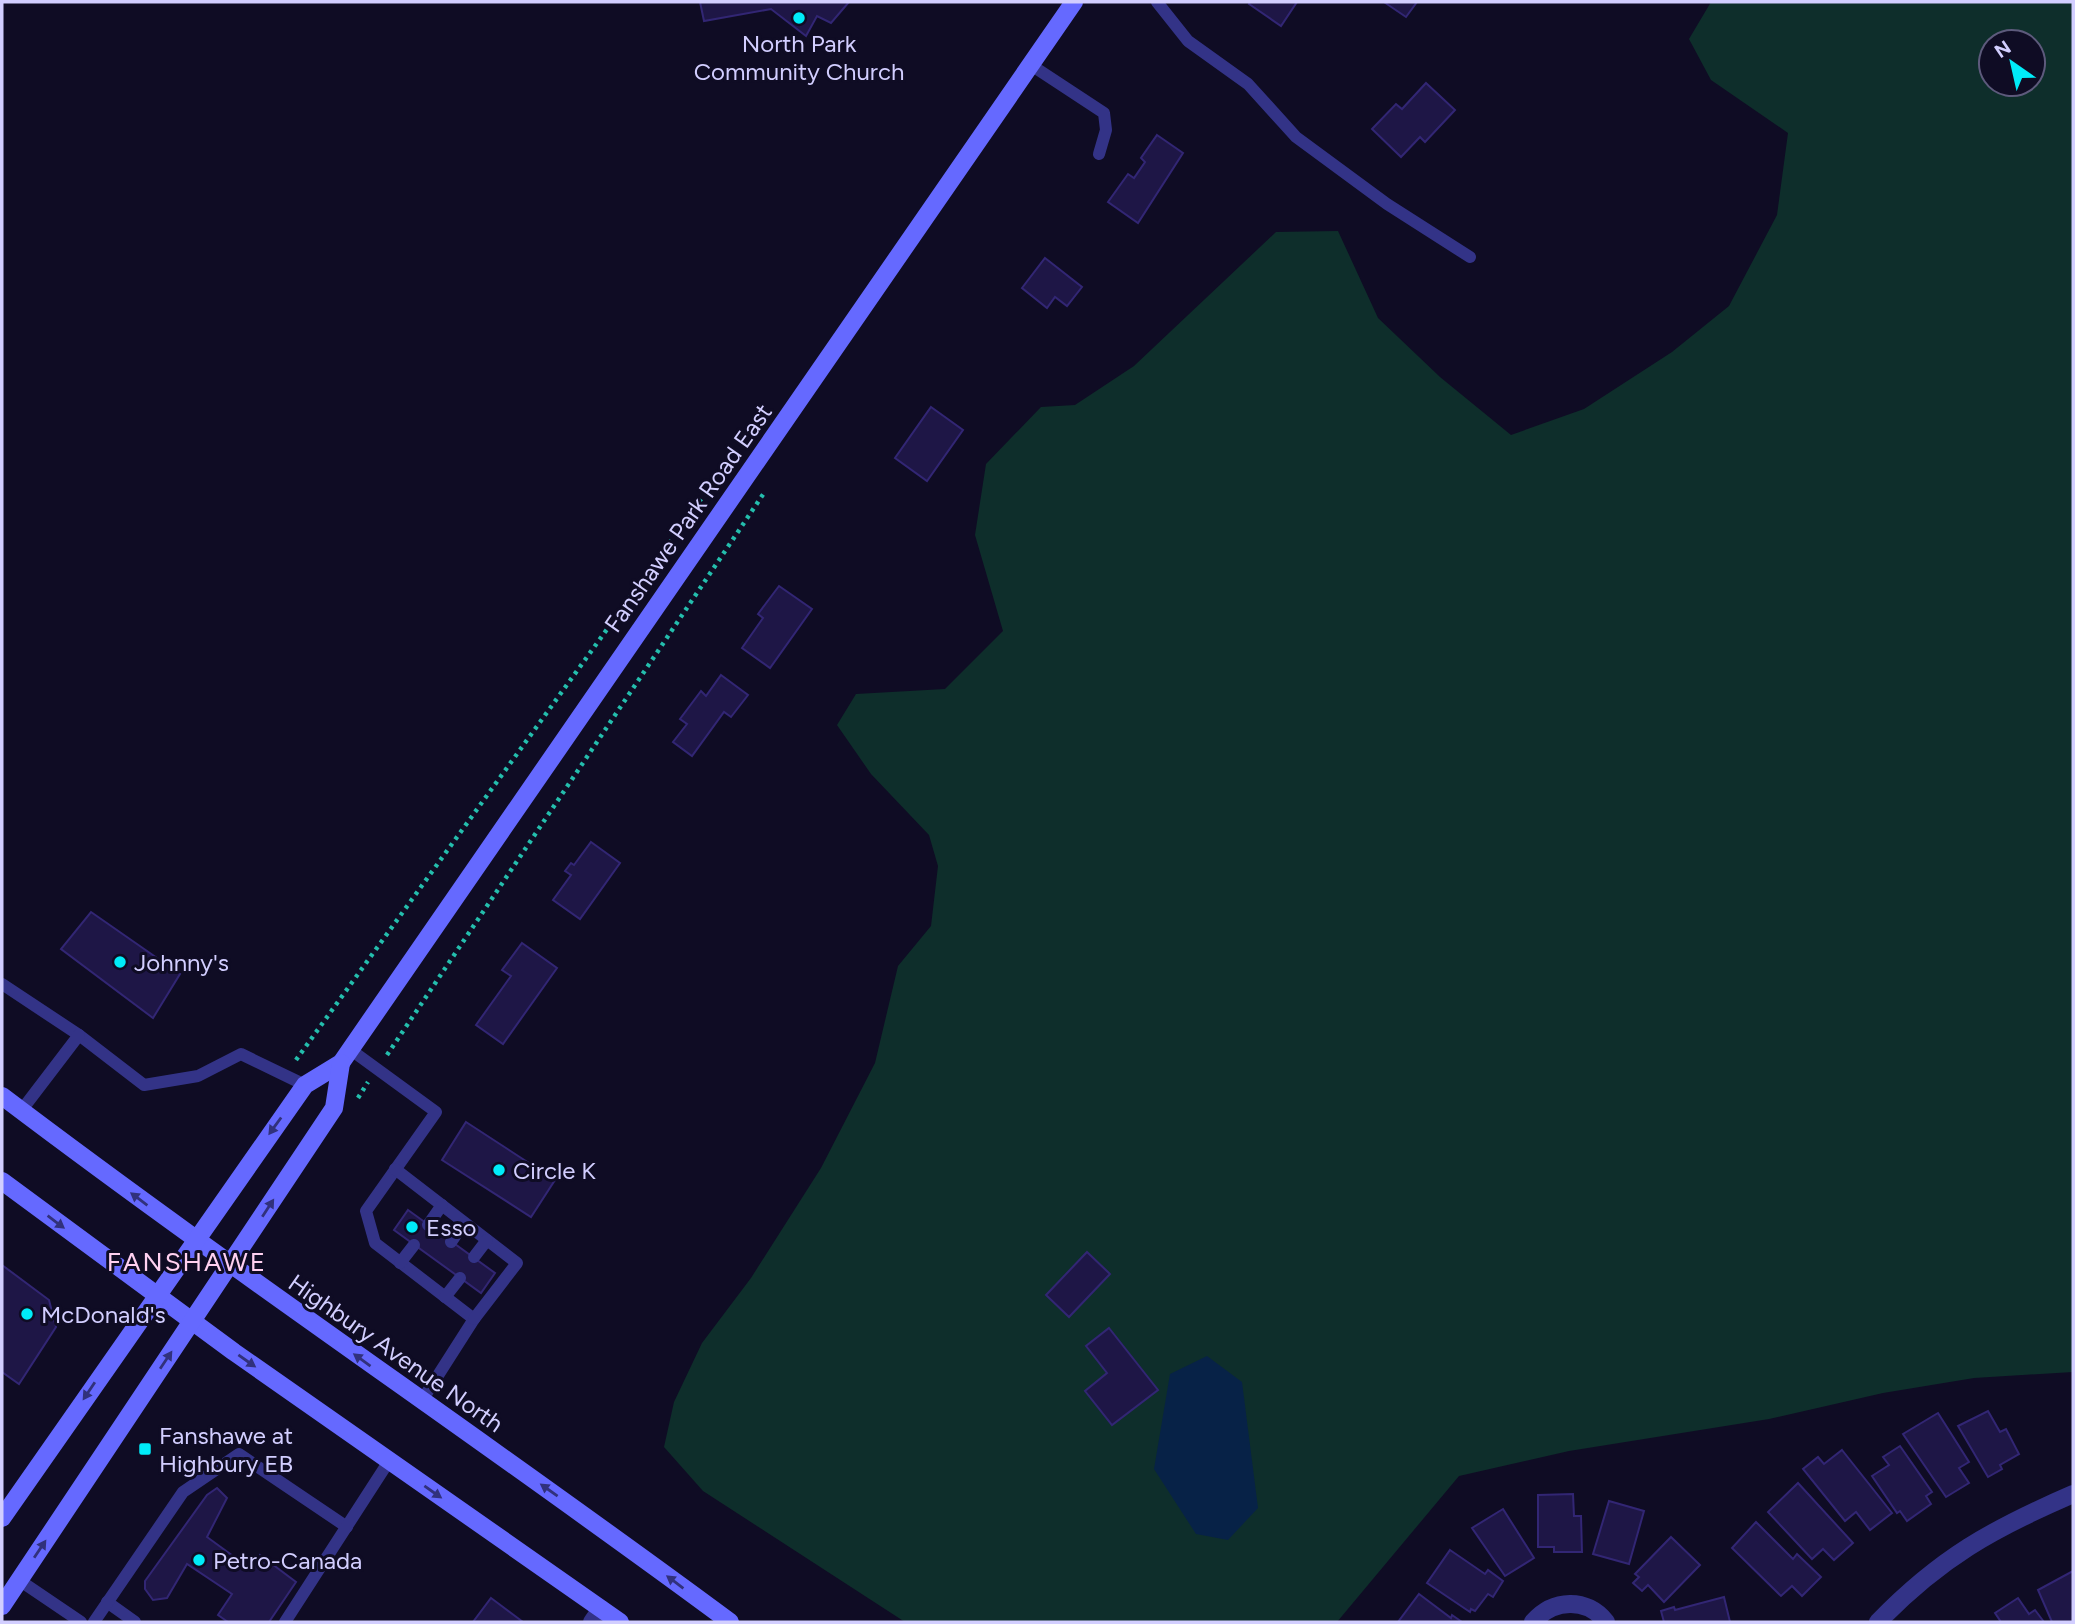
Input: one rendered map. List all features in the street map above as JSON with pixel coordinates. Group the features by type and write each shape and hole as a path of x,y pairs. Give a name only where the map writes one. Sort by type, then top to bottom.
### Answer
{"main road":[{"name":"Fanshawe Park Road East","path":"2,1518 194,1239 305,1085 346,1056 1074,2"},
{"name":"Fanshawe Park Road East","path":"2,1606 334,1108 346,1056"},
{"name":"Highbury Avenue North","path":"2,1096 194,1239 421,1402 605,1529 730,1622"},
{"path":"2,1181 155,1295 389,1461 597,1616 620,1622"}],"street":[{"path":"1878,1622 1912,1586 1973,1541 2073,1494"},
{"path":"1533,1622 1546,1610 1560,1604 1575,1604 1589,1608 1606,1622"}],"lane":[{"path":"1157,2 1188,41 1248,84 1296,137 1387,204 1470,257"},
{"path":"1031,65 1104,113 1106,130 1099,154"},
{"path":"2,984 79,1035 144,1086 198,1076 241,1054 305,1085"},
{"path":"21,1111 79,1035"},
{"path":"346,1056 377,1070 436,1112 366,1211 375,1243 474,1319"},
{"path":"395,1169 517,1263 474,1319 421,1402"},
{"path":"428,1225 442,1205"},
{"path":"451,1241 464,1223"},
{"path":"474,1257 487,1240"},
{"path":"400,1263 414,1245"},
{"path":"445,1297 460,1278"},
{"path":"94,1622 183,1492 239,1454 347,1527"},
{"path":"285,1622 389,1461"},
{"path":"19,1580 81,1622"},
{"path":"107,1602 135,1622"}],"path":[{"path":"284,1075 725,466"},
{"path":"354,1104 765,492"}],"green space":[{"path":"1711,2 2073,2 2073,1372 1974,1378 1883,1393 1769,1419 1569,1451 1459,1476 1337,1622 905,1622 703,1491 664,1447 674,1402 702,1343 751,1278 821,1168 875,1063 898,966 931,926 938,866 929,835 871,774 837,725 856,694 945,689 1003,631 975,535 986,464 1041,407 1075,405 1134,366 1276,232 1338,231 1378,318 1440,377 1511,435 1584,409 1672,352 1729,306 1777,215 1788,133 1711,80 1689,39"}],"water":[{"path":"1207,1356 1242,1382 1258,1508 1228,1540 1196,1534 1154,1469 1170,1374"}],"building":[{"name":"North Park Community Church","path":"700,2 849,2 831,23 817,16 806,36 771,9 704,21"},
{"path":"1297,2 1281,26 1249,4"},
{"path":"1384,2 1417,2 1406,17"},
{"path":"1426,83 1455,110 1425,142 1420,137 1401,157 1372,129 1396,104 1402,109"},
{"path":"1157,135 1183,153 1138,223 1108,202 1128,174 1134,178 1145,162 1141,158"},
{"path":"1045,258 1082,287 1067,306 1055,297 1047,308 1022,288"},
{"path":"931,407 963,430 927,481 895,458"},
{"path":"779,586 812,609 770,668 742,648 763,618 758,614"},
{"path":"721,675 748,695 731,717 724,712 692,756 673,742 687,724 680,719 701,691 706,696"},
{"path":"591,842 620,863 580,919 553,900 571,875 565,871 571,863 574,865"},
{"name":"Johnny's","path":"91,912 180,974 153,1018 61,949"},
{"path":"522,943 557,968 503,1044 476,1025 511,976 502,970"},
{"name":"Circle K","path":"466,1122 555,1180 531,1217 442,1160"},
{"path":"408,1210 495,1273 481,1293 394,1230"},
{"path":"1087,1252 1110,1274 1069,1317 1046,1295"},
{"name":"McDonald's","path":"2,1265 49,1300 56,1327 19,1384 2,1372"},
{"path":"1109,1328 1158,1390 1112,1425 1085,1391 1107,1373 1086,1346"},
{"path":"1988,1411 2000,1432 2006,1429 2019,1454 2000,1465 2002,1469 1988,1477 1958,1426"},
{"path":"1938,1413 1969,1462 1959,1468 1969,1483 1946,1497 1903,1434"},
{"path":"1900,1446 1932,1492 1926,1496 1931,1504 1907,1521 1900,1511 1897,1513 1872,1476 1889,1465 1883,1457"},
{"path":"1842,1450 1892,1513 1870,1530 1856,1512 1845,1521 1803,1469 1818,1457 1824,1464"},
{"path":"1798,1483 1853,1543 1834,1560 1823,1549 1812,1559 1768,1512"},
{"name":"Petro-Canada","path":"217,1488 227,1498 207,1537 251,1569 260,1555 296,1582 269,1622 228,1622 218,1615 232,1594 187,1564 167,1598 153,1600 145,1589 145,1581 207,1495"},
{"path":"1573,1494 1574,1516 1581,1516 1582,1552 1554,1552 1554,1547 1538,1547 1538,1495"},
{"path":"1609,1501 1644,1511 1629,1564 1593,1554"},
{"path":"1503,1509 1534,1558 1505,1576 1472,1528"},
{"path":"1756,1522 1793,1559 1797,1554 1821,1577 1802,1596 1792,1586 1781,1596 1732,1548"},
{"path":"1671,1537 1700,1565 1664,1602 1648,1585 1642,1591 1633,1583 1639,1577 1635,1574"},
{"path":"1450,1550 1485,1574 1488,1570 1503,1581 1493,1597 1488,1594 1475,1611 1471,1609 1470,1612 1427,1583"},
{"path":"2073,1571 2073,1622 2052,1622 2038,1590"},
{"path":"1419,1594 1451,1618 1452,1615 1462,1622 1398,1622"},
{"path":"1724,1597 1730,1622 1664,1622 1661,1611"},
{"path":"491,1598 523,1622 473,1622"},
{"path":"2018,1598 2029,1614 2035,1610 2044,1622 2001,1622 1995,1613"}],"place":[{"name":"North Park Community Church","path":"799,18"},
{"name":"Johnny's","path":"120,962"},
{"name":"Circle K","path":"499,1170"},
{"name":"Esso","path":"412,1227"},
{"name":"McDonald's","path":"27,1314"},
{"name":"Fanshawe at Highbury EB","path":"145,1449"},
{"name":"Petro-Canada","path":"199,1560"}],"district":[{"name":"FANSHAWE","path":"187,1262"}]}
